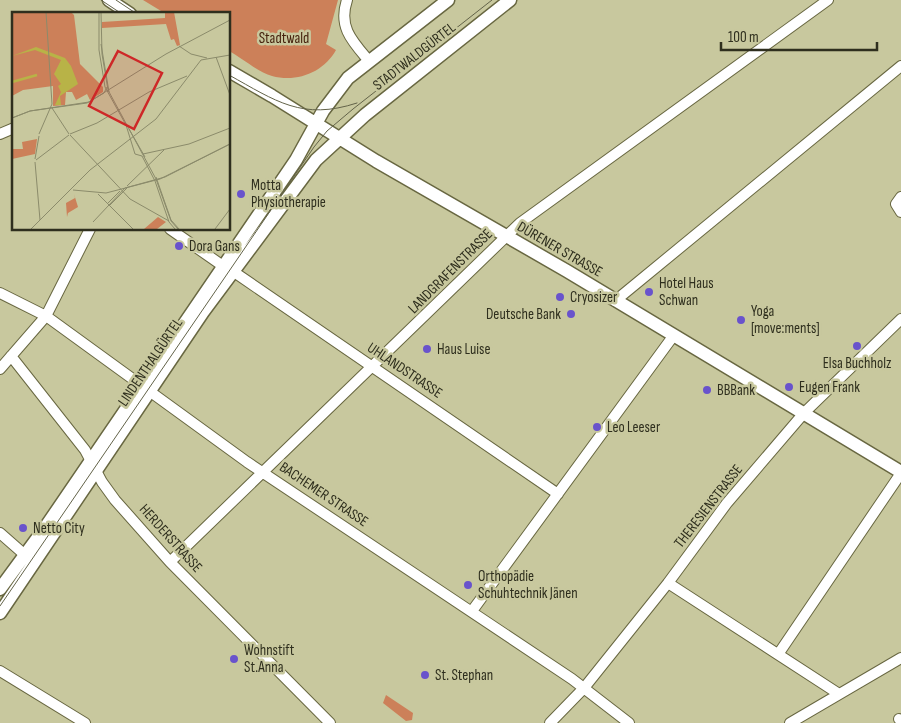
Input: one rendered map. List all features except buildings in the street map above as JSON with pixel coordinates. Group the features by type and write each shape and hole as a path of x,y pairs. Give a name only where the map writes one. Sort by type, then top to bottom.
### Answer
{"main road":[{"path":"108,0 127,12"},
{"name":"STADTWALDGÜRTEL","path":"316,125 323,111 344,83 369,61 448,0"},
{"name":"STADTWALDGÜRTEL","path":"338,138 510,0"},
{"name":"DÜRENER STRASSE","path":"230,72 316,125 901,472"},
{"name":"LINDENTHALGÜRTEL","path":"0,589 93,465 146,388 203,312 316,125"},
{"name":"LINDENTHALGÜRTEL","path":"229,269 316,160 338,138"},
{"name":"LINDENTHALGÜRTEL","path":"0,614 93,465"}],"street":[{"path":"347,0 343,12 345,26 351,40 369,61"},
{"name":"LANDGRAFENSTRASSE","path":"170,562 374,367 520,223 828,0"},
{"path":"615,301 901,66"},
{"path":"0,134 12,130"},
{"path":"901,197 896,204 901,212"},
{"path":"0,369 46,316 89,230"},
{"name":"UHLANDSTRASSE","path":"171,230 558,494"},
{"name":"BACHEMER STRASSE","path":"0,293 46,316 264,472 584,688 629,723"},
{"name":"THERESIENSTRASSE","path":"550,723 584,688 668,584 727,503 804,413 901,319"},
{"path":"472,611 674,336"},
{"name":"HERDERSTRASSE","path":"11,356 93,465 112,495 170,562 330,723"},
{"path":"779,653 901,472"},
{"path":"0,532 25,555"},
{"path":"668,584 779,653 840,694"},
{"path":"790,723 901,658"},
{"path":"0,670 85,723"}],"green space":[{"name":"Stadtwald","path":"143,0 338,0 326,44 336,50 331,58 317,70 300,77 281,78 267,74 230,52 230,12 163,12"},
{"path":"386,695 413,713 412,720 406,721 383,703"}],"tram line":[{"path":"101,0 119,12"},
{"path":"116,0 134,12"},
{"path":"0,606 314,147 327,131 353,109 492,0"},
{"path":"230,76 276,100 305,109 338,108 357,103"}],"place":[{"name":"Motta Physiotherapie","path":"241,194"},
{"name":"Dora Gans","path":"179,246"},
{"name":"Hotel Haus Schwan","path":"649,292"},
{"name":"Cryosizer","path":"560,297"},
{"name":"Deutsche Bank","path":"571,314"},
{"name":"Yoga [move:ments]","path":"741,320"},
{"name":"Elsa Buchholz","path":"857,346"},
{"name":"Haus Luise","path":"427,349"},
{"name":"Eugen Frank","path":"789,387"},
{"name":"BBBank","path":"707,390"},
{"name":"Leo Leeser","path":"597,427"},
{"name":"Netto City","path":"23,528"},
{"name":"Orthopädie Schuhtechnik Jänen","path":"468,585"},
{"name":"Wohnstift St.Anna","path":"234,659"},
{"name":"St. Stephan","path":"425,675"}]}
